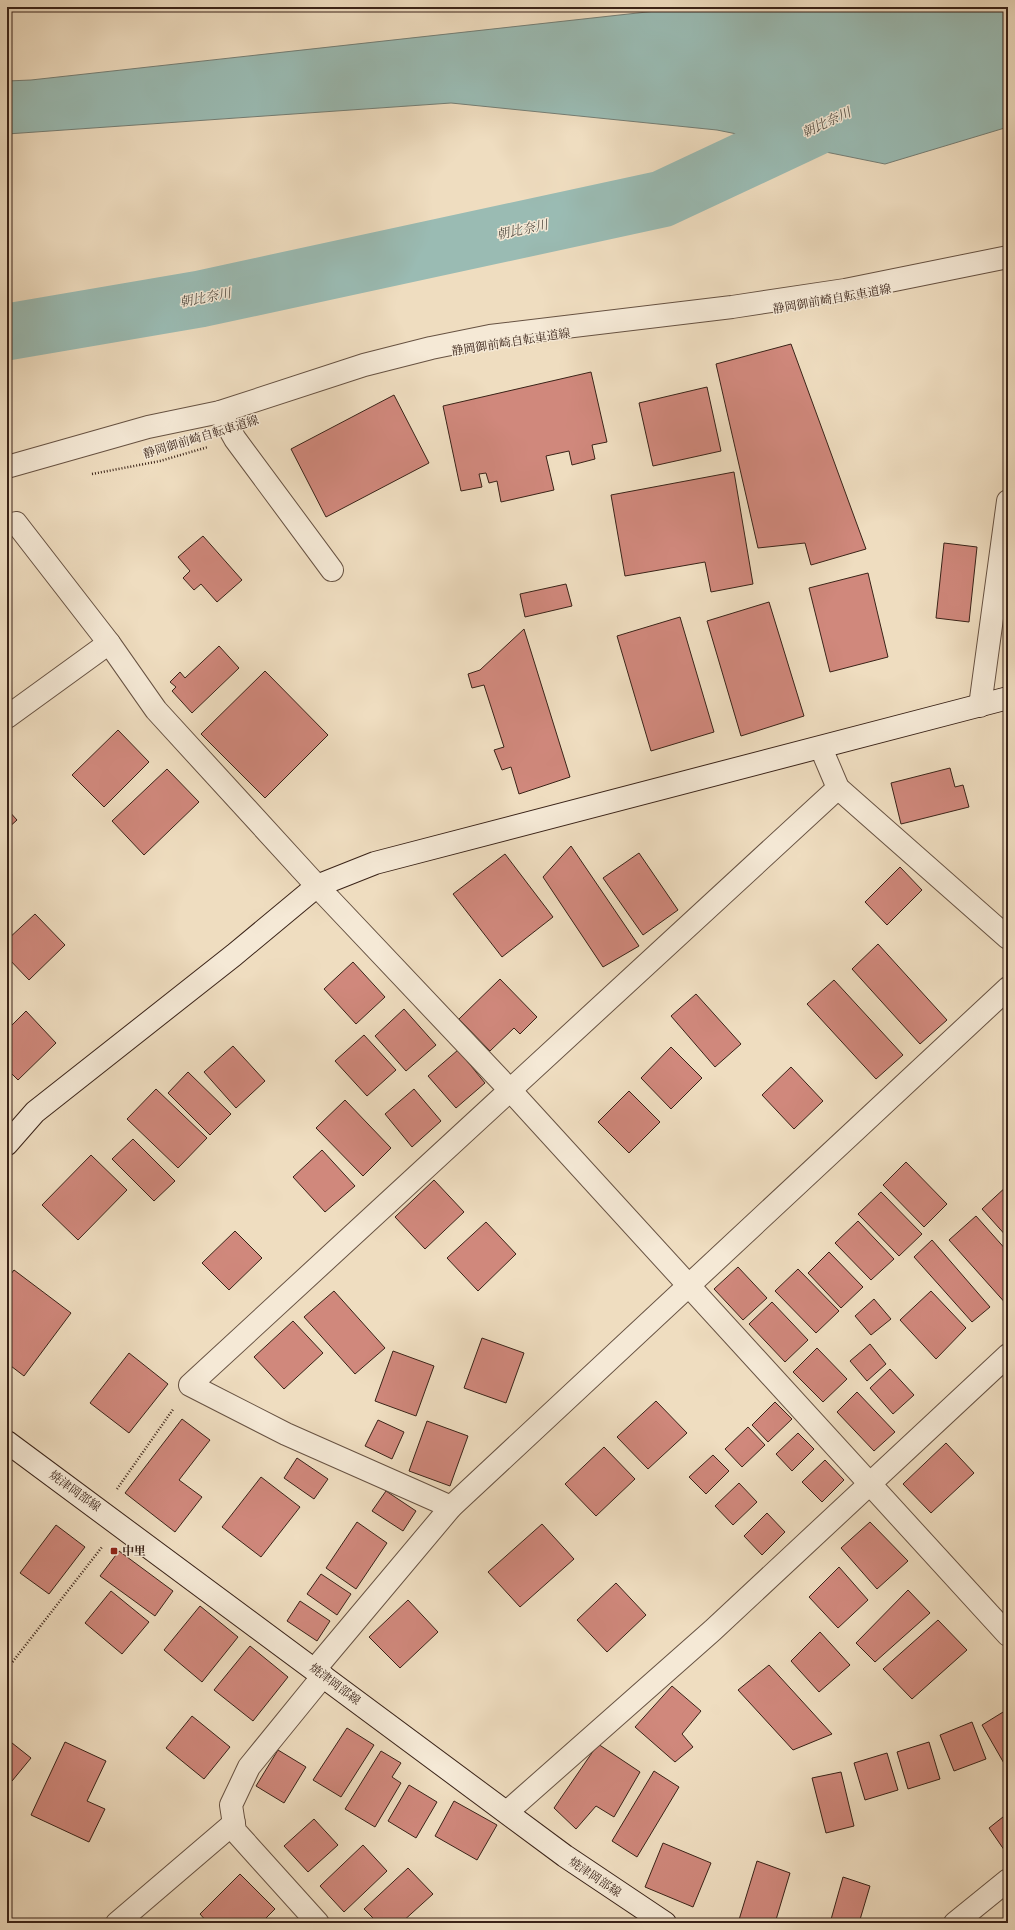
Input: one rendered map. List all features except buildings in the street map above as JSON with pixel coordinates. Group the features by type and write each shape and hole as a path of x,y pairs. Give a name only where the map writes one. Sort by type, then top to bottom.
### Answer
{"street":[{"path":"7,467 148,427 220,412 364,365 431,348 490,336 732,307 845,290 1008,257"},
{"path":"220,412 235,439 332,570"},
{"path":"980,706 1008,501"},
{"path":"16,523 109,643 156,710 317,886 510,1090 1008,1635"},
{"path":"7,717 109,643"},
{"path":"7,1144 35,1112 234,955 317,886 375,863 1008,698"},
{"path":"820,748 838,788 1008,938"},
{"path":"451,1507 286,1434 190,1385 838,788"},
{"path":"318,1923 235,1831 231,1805 249,1767 319,1672 451,1507 1008,988"},
{"path":"507,1812 713,1630 1008,1355"},
{"name":"焼津岡部線","path":"7,1442 120,1524 565,1856 665,1923"},
{"path":"117,1923 234,1823"},
{"path":"955,1923 1008,1880"}],"path":[{"name":"静岡御前崎自転車道線","path":"86,475 160,461 235,439"},
{"path":"101,1511 190,1385"},
{"path":"7,1669 120,1524"}],"water":[{"path":"692,7 1008,7 1008,127 885,164 717,130 451,103 7,134 7,81 31,80"},
{"path":"91,318 7,338 7,327"}],"waterway":[{"name":"朝比奈川","path":"7,332 200,299 662,199 852,110"}],"place":[{"name":"中里","path":"114,1551"}]}
